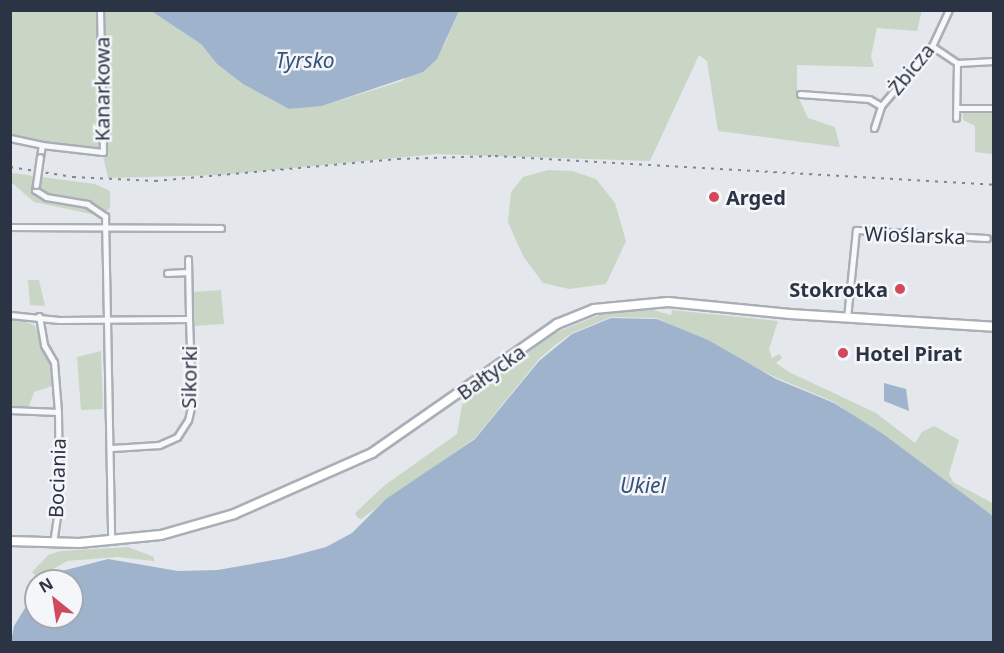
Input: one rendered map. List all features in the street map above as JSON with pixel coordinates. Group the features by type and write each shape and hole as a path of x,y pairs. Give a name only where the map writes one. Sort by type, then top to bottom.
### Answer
{"main road":[{"name":"Bałtycka","path":"10,540 53,543 111,540 205,525 359,461 431,415 557,324 586,311 668,302 847,318 993,327"}],"street":[{"name":"Kanarkowa","path":"42,145 102,152 100,10"},
{"name":"Żbicza","path":"874,128 881,106 932,46 949,10"},
{"path":"932,46 957,63 993,62"},
{"path":"956,118 957,63"},
{"path":"800,94 869,99 881,106"},
{"path":"957,108 993,108"},
{"path":"10,138 42,145 35,190 46,197 98,209 105,216 106,318 112,448 111,540"},
{"path":"10,227 106,230 221,228"},
{"name":"Wioślarska","path":"847,318 856,230 987,238"},
{"name":"Sikorki","path":"112,448 159,445 177,437 188,420 192,403 188,259"},
{"path":"167,273 189,272"},
{"name":"Sikorki","path":"10,315 189,319"},
{"name":"Bociania","path":"39,316 44,345 54,362 58,412 59,503 53,543"},
{"name":"Bociania","path":"10,410 58,412"}],"green space":[{"path":"922,10 917,31 877,28 871,56 874,67 797,65 797,94 808,118 835,127 840,147 718,131 707,61 699,55 650,161 437,154 221,175 108,178 102,152 42,145 11,133 10,11 151,11 201,44 217,64 243,84 289,109 322,106 402,81 444,45 459,11"},
{"path":"963,111 993,111 993,154 975,152 975,126 963,120"},
{"path":"548,170 572,171 596,179 615,203 626,241 606,284 569,289 543,283 523,256 508,222 511,192 523,177"},
{"path":"11,173 95,184 110,191 110,208 101,216 34,202 11,182"},
{"path":"28,280 39,280 45,306 30,305"},
{"path":"221,290 224,324 192,326 192,292"},
{"path":"645,308 671,315 672,310 778,321 769,349 772,358 779,354 782,358 776,363 789,372 876,413 915,443 922,432 934,426 959,440 949,474 953,482 994,504 993,516 834,402 775,377 657,318 611,317 572,333 554,346 540,358 475,438 361,519 358,518 355,513 385,485 457,434 462,405 474,393 555,333 602,314"},
{"path":"10,320 23,320 35,326 52,368 52,386 34,392 29,406 11,406"},
{"path":"101,351 103,409 81,410 77,357"},
{"path":"128,547 154,557 154,561 117,557 67,561 53,569 35,569 48,555 60,551"}],"water":[{"name":"Tyrsko","path":"151,11 459,11 437,59 423,72 322,106 289,109 243,84 217,64 201,44"},
{"name":"Ukiel","path":"611,318 657,319 708,340 776,379 834,403 883,434 993,516 993,642 11,642 14,626 24,610 24,629 84,629 84,569 70,569 108,559 178,571 218,570 285,558 326,547 352,533 386,499 475,439 539,361 572,334"},
{"path":"884,383 906,389 909,411 884,401"}],"railway":[{"path":"10,167 73,177 155,181 398,159 495,156 994,185"}],"place":[{"name":"Arged","path":"714,197"},
{"name":"Stokrotka","path":"900,289"},
{"name":"Hotel Pirat","path":"843,353"}]}
